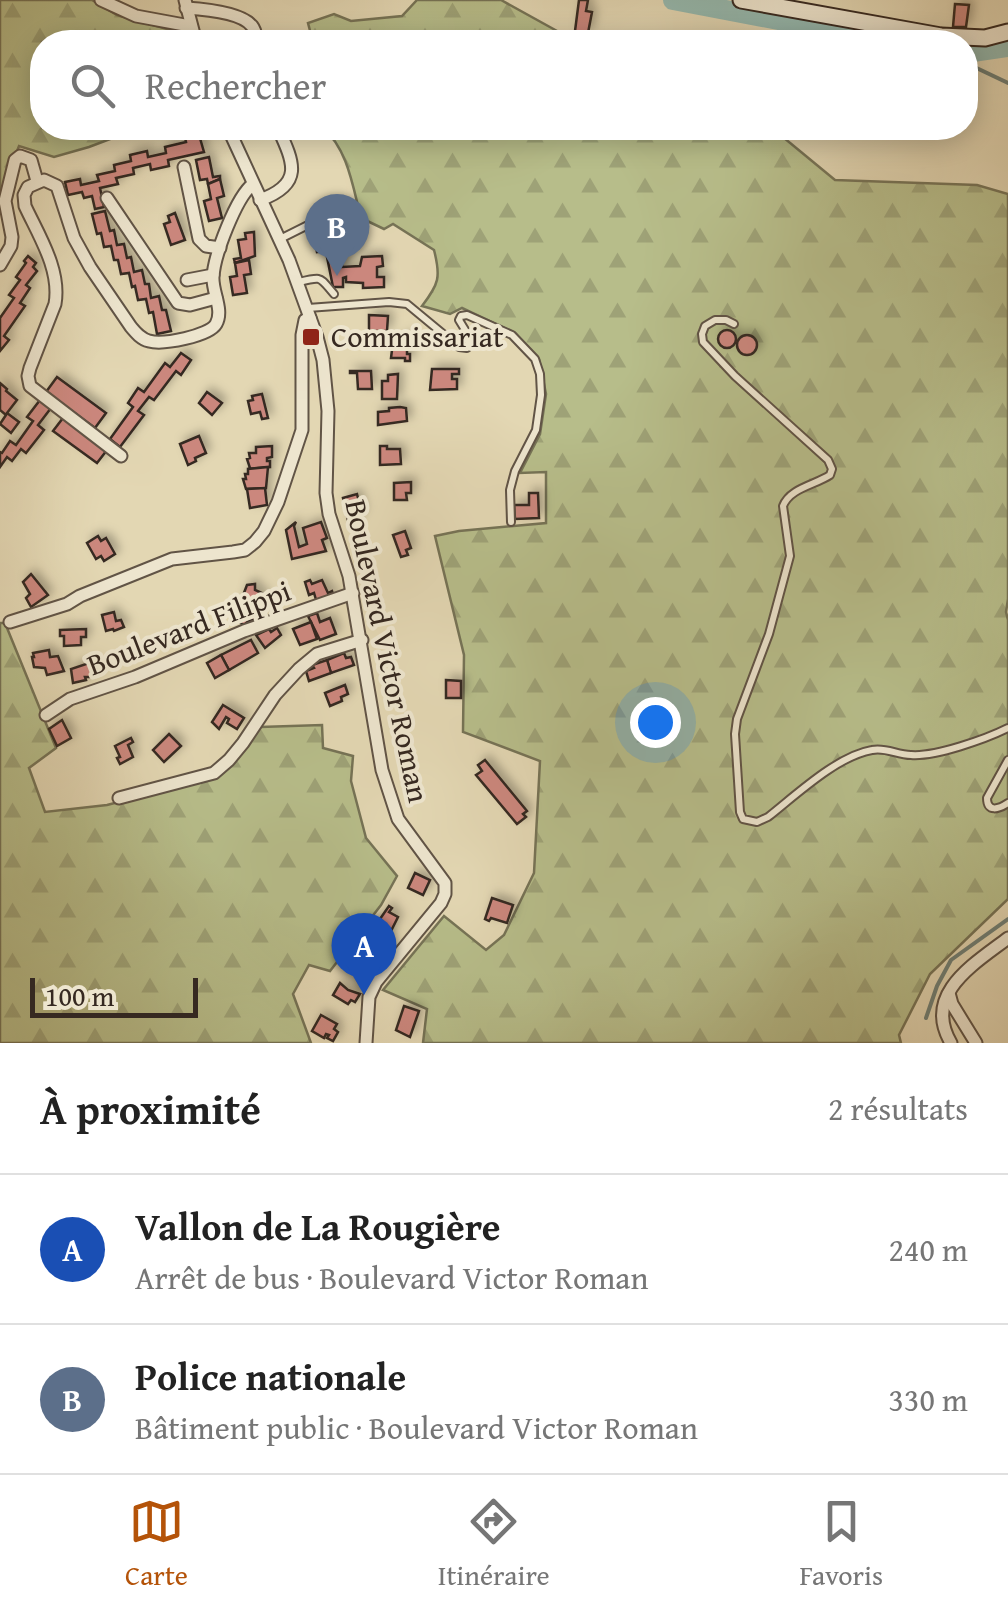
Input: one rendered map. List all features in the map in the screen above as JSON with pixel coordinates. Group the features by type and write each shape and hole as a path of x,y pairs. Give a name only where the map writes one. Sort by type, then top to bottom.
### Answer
{"main road":[{"path":"741,0 908,30"},
{"path":"978,38 1008,32"}],"street":[{"path":"100,0 136,16 190,26"},
{"path":"192,30 185,4 242,18 253,30"},
{"name":"Boulevard Victor Roman","path":"233,140 298,282 322,360 328,411 329,514 349,576 382,770 398,819 445,882 442,902 376,982 369,997 366,1043"},
{"path":"260,200 280,193 292,172 292,158 284,140"},
{"path":"0,266 11,246 5,200 15,160 20,156 31,160 37,182"},
{"path":"184,167 199,239 206,246 220,248"},
{"path":"120,456 30,386 30,368 57,293 54,271 24,195 28,187 44,180 58,186 74,238 90,267 138,336 150,342 164,342 204,333 215,326 218,318 213,275 220,248 242,194 253,184"},
{"path":"107,198 178,303 190,306 216,298"},
{"path":"187,280 213,275"},
{"path":"10,622 66,604 172,558 245,550 256,542 278,502 302,430 302,335 308,313"},
{"name":"Boulevard Filippi","path":"46,715 70,700 244,631 352,594"},
{"path":"118,798 214,773 236,752 299,668 318,654 362,640"},
{"path":"952,1043 944,1031 942,1017 949,993 968,968 1008,938"},
{"path":"949,993 976,1043"}],"lane":[{"path":"279,240 310,224 340,217"},
{"path":"298,282 320,278 334,294"},
{"path":"308,313 389,302 407,304 459,348 470,344 461,316 512,334 526,348 540,374 541,395 536,430 510,490 511,522"},
{"path":"734,324 714,320 704,328 704,342 735,376 828,460 832,469 825,480 792,494 784,506 790,556 769,634 737,718 740,812 744,819 757,822 768,817 830,770 864,752 883,749 908,756 922,754 1008,728"},
{"path":"1008,760 989,792 987,804 996,810 1008,804"}],"green space":[{"path":"0,0 92,0 117,15 171,30 30,30 30,140 107,140 54,157 19,146 0,194"},
{"path":"417,0 501,0 555,30 310,30 308,23 334,14 351,21 402,16"},
{"path":"333,140 787,140 835,180 977,185 1008,194 1008,899 930,974 899,1035 901,1043 423,1043 427,1009 383,990 444,916 486,950 504,935 534,873 540,761 463,732 464,655 435,536 546,523 546,472 520,473 540,434 546,394 539,359 515,333 462,308 450,314 422,306 437,280 434,250 393,224 384,229 361,218"},
{"path":"0,623 5,623 56,748 29,768 45,812 107,805 213,778 260,727 322,725 323,748 353,756 351,781 366,838 397,876 381,905 330,971 309,965 293,994 311,1043 0,1043"}],"building":[{"path":"579,0 588,0 586,11 592,12 589,30 575,30"},
{"path":"955,4 969,5 966,27 953,27"},
{"path":"200,140 204,152 168,160 169,166 151,170 150,164 133,168 134,174 116,178 118,184 100,188 104,207 95,209 92,196 84,198 82,192 68,195 65,182 80,179 81,185 99,181 97,175 115,171 114,165 131,161 130,155 147,151 148,157 166,153 165,147"},
{"path":"209,157 213,177 220,179 208,184 207,179 200,180 196,160"},
{"path":"220,179 224,196 217,198 222,218 209,221 204,201 211,199 208,184"},
{"path":"105,211 110,231 114,230 117,245 124,244 134,272 142,270 151,298 159,296 171,331 157,334 146,299 138,300 129,273 121,274 111,246 104,247 92,214"},
{"path":"175,213 185,240 171,245 164,224"},
{"path":"254,232 255,256 235,263 234,259 241,258 238,240 246,239 245,233"},
{"path":"353,233 352,249 342,253 342,267 360,266 362,257 382,256 383,266 377,267 377,277 384,277 384,287 363,288 363,283 346,282 346,277 343,287 333,287 325,251 317,252 314,236"},
{"path":"28,256 36,263 33,267 37,271 26,285 30,288 20,303 25,306 4,336 9,340 0,351 0,318 14,298 9,295 20,280 16,277"},
{"path":"249,260 251,274 244,275 247,293 233,295 230,277 237,276 235,263"},
{"path":"369,315 388,316 387,331 369,331"},
{"path":"727,330 734,332 734,346 727,348 720,346 718,339 720,332"},
{"path":"747,335 757,345 747,355 737,345"},
{"path":"404,337 410,337 410,361 391,358 393,342 404,342"},
{"path":"181,353 191,360 181,375 176,371 154,400 149,397 138,411 144,415 120,447 110,439 133,407 128,403 138,388 144,392 165,363 170,367"},
{"path":"432,369 459,369 459,374 452,374 452,379 457,379 457,389 430,390"},
{"path":"350,371 371,371 372,389 358,389 357,373"},
{"path":"398,374 397,399 382,399 382,381 388,381 388,375"},
{"path":"57,377 106,413 95,428 46,392"},
{"path":"0,383 17,400 7,413 19,422 11,433 0,424 6,415 0,410"},
{"path":"207,392 222,403 212,415 199,403"},
{"path":"262,394 268,418 262,419 260,412 251,414 248,401"},
{"path":"40,400 51,408 38,425 44,430 26,453 21,449 12,461 7,457 0,467 0,452 10,441 16,445 33,421 27,417"},
{"path":"406,408 407,421 378,425 378,412"},
{"path":"63,418 107,450 97,463 53,431"},
{"path":"199,436 206,453 188,465 180,444"},
{"path":"272,446 272,457 267,458 270,467 248,469 249,453 256,453 256,447"},
{"path":"380,446 400,449 401,464 380,465"},
{"path":"268,467 266,488 246,489 243,479 248,469"},
{"path":"411,482 407,500 394,500 394,483"},
{"path":"265,488 267,505 250,508 247,489"},
{"path":"529,493 538,493 539,518 515,519 514,505 529,505"},
{"path":"357,494 362,514 349,525 343,498"},
{"path":"296,522 299,547 307,544 303,528 321,522 327,538 322,540 326,551 292,559 286,530"},
{"path":"405,531 411,548 406,550 408,555 401,557 393,535"},
{"path":"98,536 101,541 106,538 115,554 104,561 101,556 96,559 87,543"},
{"path":"31,574 48,595 31,607 26,598 30,594 23,582"},
{"path":"310,580 312,584 322,580 334,597 317,603 305,582"},
{"path":"255,584 255,590 264,594 254,621 244,625 234,619 247,585"},
{"path":"114,612 116,621 121,620 124,627 106,631 102,615"},
{"path":"317,613 320,622 330,618 336,634 320,640 308,616"},
{"path":"311,622 317,639 300,645 293,629"},
{"path":"277,628 281,635 265,648 256,635"},
{"path":"86,629 81,645 64,646 60,630"},
{"path":"251,640 258,653 229,670 221,655"},
{"path":"49,650 50,657 58,656 64,671 47,675 45,668 34,667 33,653"},
{"path":"344,653 354,665 331,673 327,660"},
{"path":"221,655 229,670 215,678 207,663"},
{"path":"327,660 331,673 309,681 306,671"},
{"path":"95,664 94,677 73,683 71,669"},
{"path":"446,680 461,681 461,698 446,698"},
{"path":"345,685 348,694 330,706 325,693"},
{"path":"223,705 244,718 237,729 227,723 226,717 219,729 212,722"},
{"path":"62,720 71,738 57,746 49,729"},
{"path":"169,734 181,746 164,762 153,750"},
{"path":"131,738 133,742 128,745 133,757 120,764 115,746"},
{"path":"485,760 527,811 517,824 476,775 482,771 478,765"},
{"path":"415,873 430,880 423,895 408,888"},
{"path":"492,898 513,905 507,923 485,919"},
{"path":"389,906 389,912 398,917 389,935 379,930 377,933 371,928"},
{"path":"366,931 373,936 370,942 380,949 372,960 349,952"},
{"path":"340,983 360,994 355,1002 351,1000 348,1004 333,995"},
{"path":"404,1006 419,1011 410,1037 396,1030"},
{"path":"321,1015 337,1024 333,1041 327,1038 329,1035 324,1038 312,1031"}],"waterway":[{"path":"673,0 831,30"},
{"path":"978,51 1008,47"},
{"path":"978,69 1008,83"},
{"path":"926,1018 951,960 1008,919"}],"place":[{"name":"Police nationale","path":"337,276"},
{"name":"Commissariat","path":"311,337"},
{"name":"Vallon de La Rougière","path":"364,995"}]}
